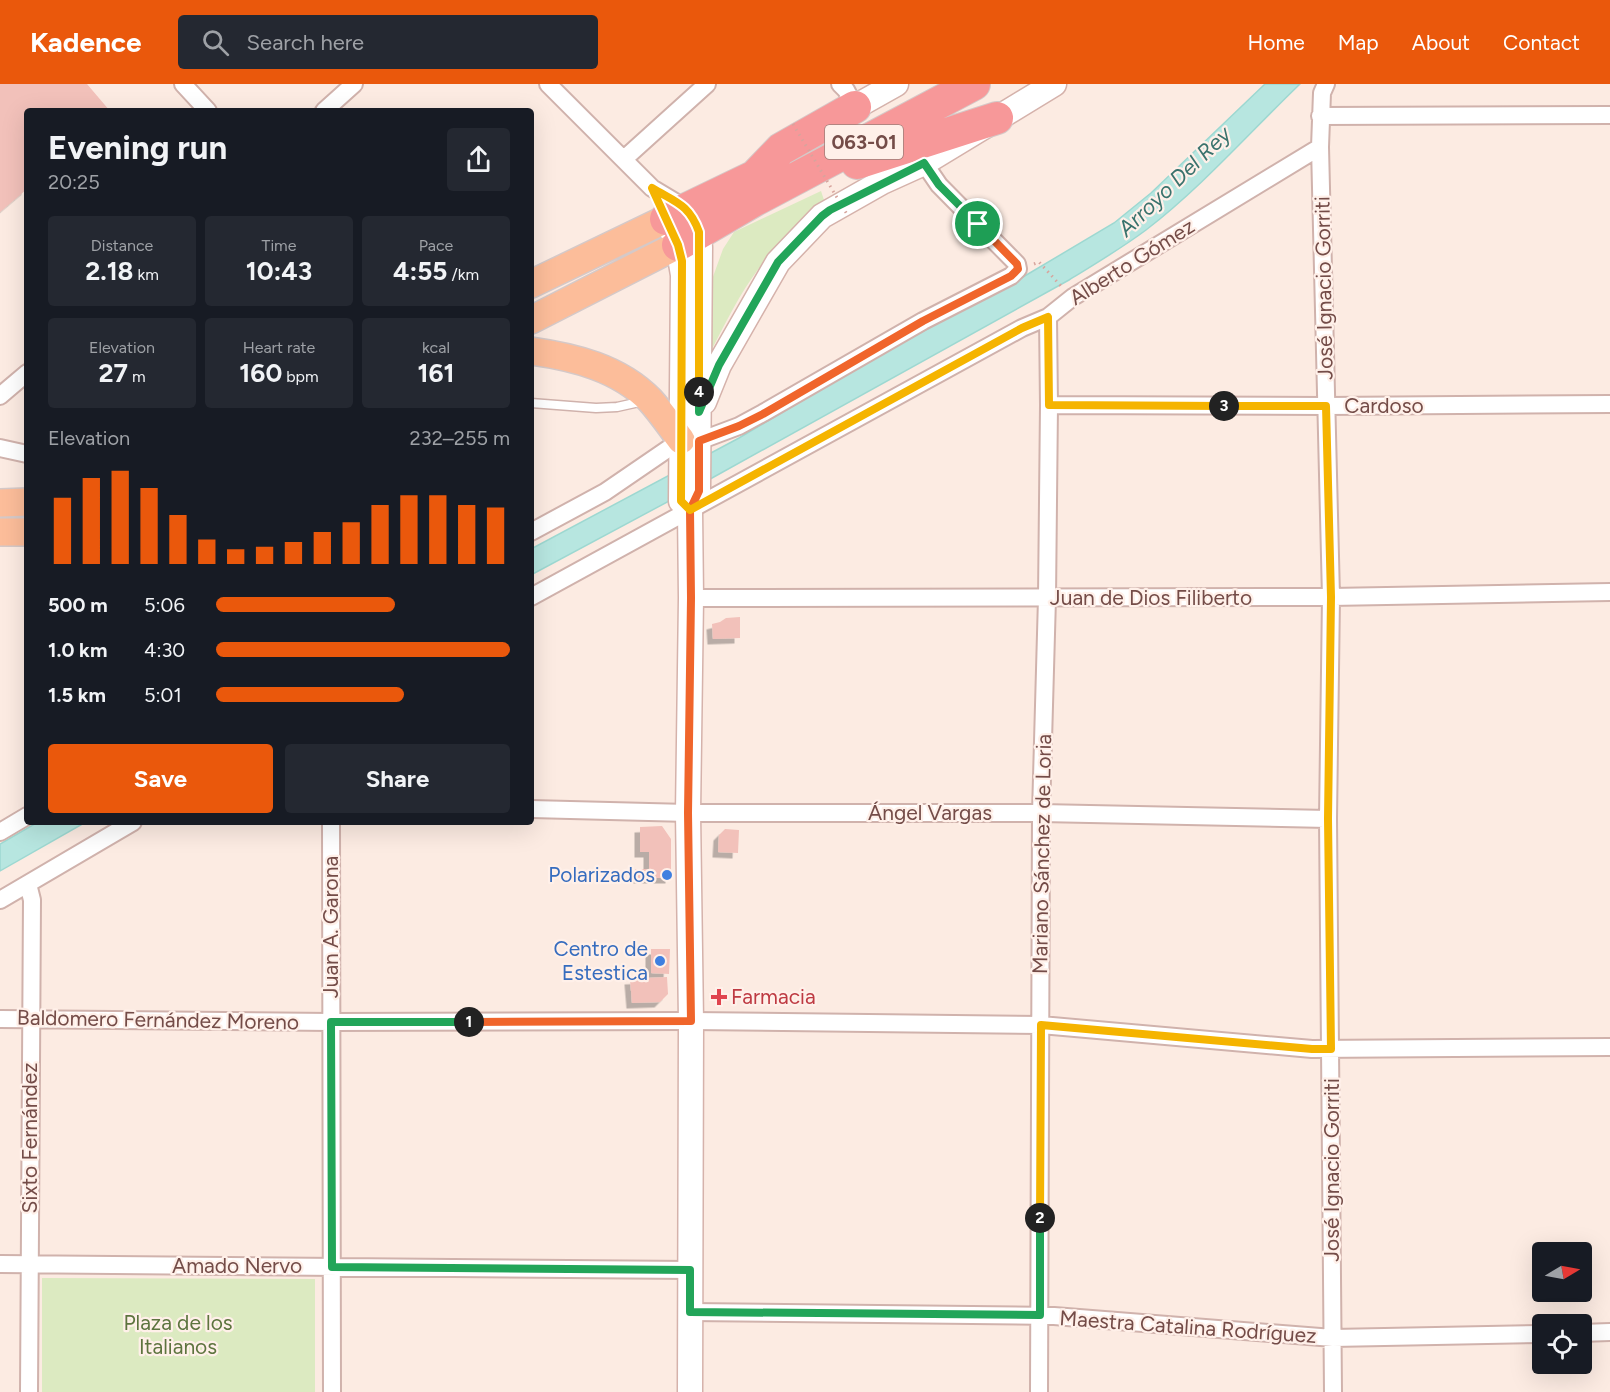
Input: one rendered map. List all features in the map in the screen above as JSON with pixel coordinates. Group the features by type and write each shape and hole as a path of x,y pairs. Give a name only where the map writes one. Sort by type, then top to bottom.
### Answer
{"highway":[{"name":"063-01","path":"755,188 931,84"},
{"name":"063-01","path":"682,226 755,188 974,84"},
{"path":"755,188 781,149 848,95"},
{"path":"755,188 878,156 997,118"}],"main road":[{"name":"063-01","path":"534,283 682,226"},
{"name":"063-01","path":"534,318 682,226"},
{"path":"534,352 584,362 618,375 649,399 690,449"},
{"path":"0,503 24,502"},
{"path":"0,532 24,532"}],"street":[{"path":"183,84 205,108"},
{"path":"327,108 354,84"},
{"path":"548,84 652,188 682,226 699,412"},
{"path":"624,159 707,84"},
{"path":"848,95 896,84"},
{"path":"690,449 699,412 719,365 778,262 822,216 924,163 1053,84"},
{"name":"José Ignacio Gorriti","path":"1326,84 1322,93 1320,147 1331,597 1328,819 1333,1392"},
{"path":"1320,116 1610,115"},
{"name":"Alberto Gómez","path":"534,595 690,501 1022,328 1048,317 1072,297 1320,147"},
{"path":"534,530 605,492 763,414 923,321 1011,276 1018,269 1017,264 939,185 924,163"},
{"path":"652,188 682,226 690,449 691,598 688,813 691,1021 690,1392"},
{"name":"Mariano Sánchez de Loria","path":"1039,1392 1041,813 1047,598 1048,317"},
{"path":"0,396 24,375"},
{"name":"Cardoso","path":"1049,405 1610,404"},
{"path":"0,448 24,453"},
{"name":"Juan de Dios Filiberto","path":"691,598 1331,597 1610,592"},
{"name":"Ángel Vargas","path":"534,810 688,813 1041,813 1328,819"},
{"path":"0,832 24,818"},
{"path":"0,900 128,825"},
{"name":"Juan A. Garona","path":"331,825 332,1392"},
{"name":"Sixto Fernández","path":"28,884 32,900 29,1392"},
{"name":"Baldomero Fernández Moreno","path":"0,1019 331,1022 691,1021 1041,1025 1312,1049 1610,1047"},
{"name":"Amado Nervo","path":"0,1264 690,1270"},
{"name":"Maestra Catalina Rodríguez","path":"690,1312 1040,1315 1333,1338 1532,1334"},
{"path":"1592,1333 1610,1332"}],"lane":[{"path":"534,403 596,408 617,407 649,399"}],"path":[{"path":"793,124 848,216"},
{"path":"1039,262 1062,287"}],"green space":[{"path":"821,191 824,200 777,247 752,278 707,359 710,285 723,249 734,232"},
{"name":"Plaza de los Italianos","path":"42,1278 315,1279 315,1392 42,1392"}],"water":[{"name":"Arroyo Del Rey","path":"1265,84 1300,84 1187,196 1128,243 1069,280 712,478 534,573 534,547 739,438 872,359 1023,277 1114,223 1151,193"},
{"path":"33,825 81,825 0,871 0,844"}],"building":[{"path":"0,84 87,84 107,108 24,108 24,192 0,212"},
{"path":"740,617 740,638 713,639 712,624 726,618"},
{"path":"662,826 671,839 671,878 635,878 635,869 649,869 649,852 640,852 640,827"},
{"path":"725,829 739,830 738,853 718,852 719,835"},
{"name":"Centro de Estestica","path":"651,949 670,949 669,974 651,973"},
{"path":"667,977 668,994 660,1002 632,1003 630,979"}],"place":[{"name":"Polarizados","path":"667,875"},
{"name":"Centro de Estestica","path":"660,961"},
{"name":"Farmacia","path":"719,997"}],"route":[{"path":"978,224 939,185 924,163 830,210 778,262 744,317 719,365 699,412 699,232 694,218 687,209 652,188 678,245 682,261 681,501 690,510 1022,328 1048,317 1049,405 1326,406 1331,597 1328,819 1331,1049 1041,1025 1040,1315 690,1312 690,1270 332,1267 331,1022 691,1021 688,813 690,510 699,491 699,441 763,414 923,321 1011,276 1018,269 1017,264 978,224"}]}
